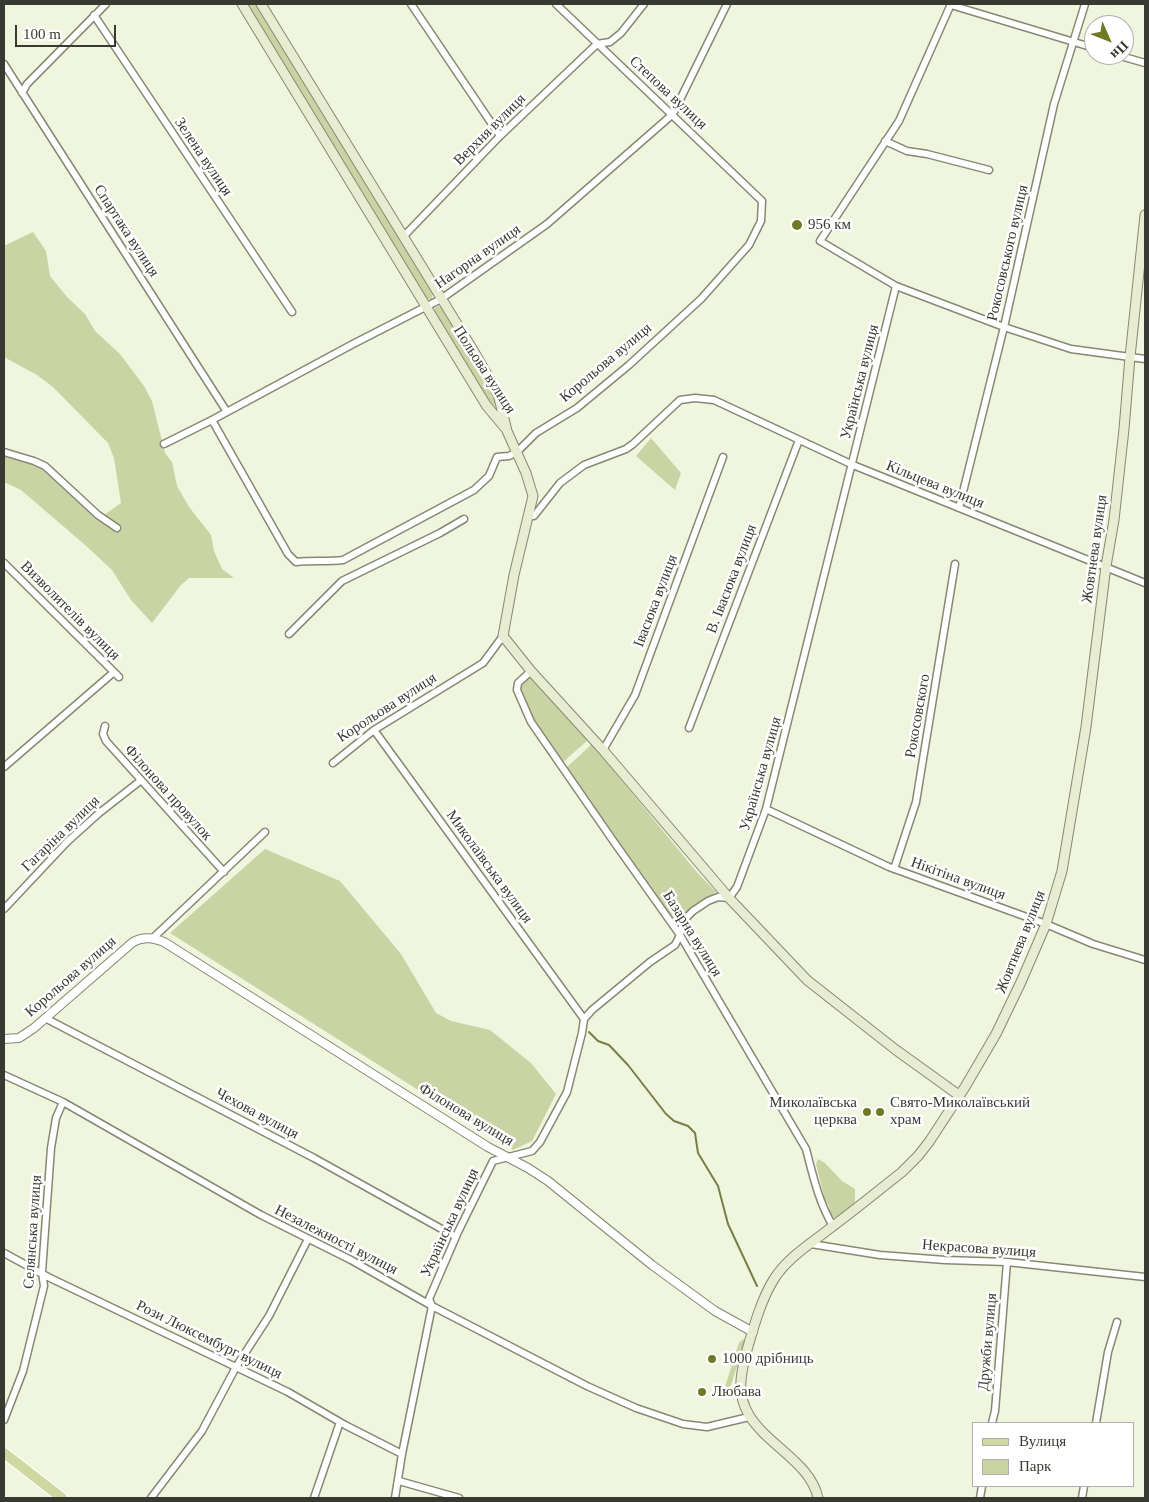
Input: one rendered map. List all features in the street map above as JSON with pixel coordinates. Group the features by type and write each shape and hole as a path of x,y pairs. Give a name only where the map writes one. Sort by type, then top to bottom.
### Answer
{"main road":[{"name":"Польова вулиця","path":"242,4 486,405 507,431"},
{"name":"Польова вулиця","path":"261,4 473,350 498,394 507,431"},
{"name":"Жовтнева вулиця","path":"818,1498 811,1479 749,1417 740,1395 740,1374 752,1332 775,1277 790,1259 909,1166 929,1142 960,1096 996,1034 1022,982 1046,924 1062,871 1087,718 1106,566 1114,520 1145,215"},
{"name":"Корольова вулиця","path":"503,636 514,575 533,496 526,473 507,431"},
{"path":"503,636 531,671 603,750 729,898 807,980 896,1050 960,1096"},
{"path":"4,1453 62,1498"}],"street":[{"path":"22,93 27,84 105,4"},
{"path":"411,4 500,136"},
{"name":"Степова вулиця","path":"556,4 762,201"},
{"path":"597,44 610,42 621,33 644,4"},
{"name":"Нагорна вулиця","path":"164,444 441,299 547,224 673,114 727,4"},
{"name":"Рокосовського вулиця","path":"959,508 1004,327 1054,104 1085,4"},
{"path":"1084,45 951,5 899,121 820,241 896,286 1004,327 1071,349 1145,360"},
{"name":"Зелена вулиця","path":"94,15 292,312"},
{"name":"Верхня вулиця","path":"403,236 500,136 597,44"},
{"name":"Спартака вулиця","path":"4,64 227,412"},
{"path":"885,141 907,151 989,170"},
{"name":"Корольова вулиця","path":"212,420 288,554 296,562 343,560 474,490 489,476 497,457 509,456 517,452 536,433 577,408 605,386 701,299 749,245 761,221 762,201"},
{"name":"Українська вулиця","path":"729,898 737,887 766,809 896,286"},
{"name":"Кільцева вулиця","path":"528,516 534,516 560,483 584,465 626,449 634,444 680,400 695,398 718,402 853,465 1145,583"},
{"name":"В. Івасюка вулиця","path":"689,728 799,440"},
{"path":"4,452 45,466 62,484 98,515 117,528"},
{"name":"Івасюка вулиця","path":"603,750 635,694 724,457"},
{"path":"289,634 342,581 464,519"},
{"name":"Визволителів вулиця","path":"4,563 117,674 4,767"},
{"name":"Рокосовского","path":"894,869 916,802 956,564"},
{"name":"Корольова вулиця","path":"333,763 374,730 483,663 503,636"},
{"name":"Базарна вулиця","path":"531,671 518,683 517,690 531,722 680,935 806,1150 812,1175 825,1212 833,1226"},
{"name":"Філонова провулок","path":"105,726 103,734 106,741 140,781 224,872"},
{"name":"Миколаївська вулиця","path":"374,730 584,1019"},
{"name":"Гагаріна вулиця","path":"4,909 67,842 98,814 140,781"},
{"name":"Нікітіна вулиця","path":"766,809 894,869 1046,924 1093,944 1145,960"},
{"name":"Корольова вулиця","path":"4,1039 19,1038 133,942 139,939 154,938 265,832"},
{"path":"584,1019 592,1010 650,962 675,945 680,935 683,921 693,911 718,897 729,898"},
{"name":"Філонова вулиця","path":"154,938 164,942 488,1147 548,1181 652,1265 716,1311 752,1332"},
{"name":"Чехова вулиця","path":"45,1018 314,1158 456,1237"},
{"name":"Українська вулиця","path":"395,1498 432,1306 429,1299 456,1237 493,1161 532,1151 544,1135 567,1092 584,1019"},
{"name":"Незалежності вулиця","path":"4,1075 63,1102 261,1216 385,1278 432,1306 579,1382 636,1408 683,1424 707,1427 749,1417"},
{"name":"Селянська вулиця","path":"4,1420 20,1379 44,1286 42,1272 51,1148 56,1118 63,1102"},
{"path":"151,1498 202,1431 236,1367 269,1316 308,1239"},
{"name":"Некрасова вулиця","path":"811,1244 880,1255 1007,1262 1145,1277"},
{"name":"Рози Люксембург вулиця","path":"4,1253 42,1272 48,1277 288,1392 340,1422 402,1454"},
{"name":"Дружби вулиця","path":"992,1422 995,1410 1007,1262"},
{"path":"1096,1422 1108,1352 1117,1322"},
{"path":"314,1498 340,1422"},
{"path":"399,1481 459,1498"}],"green space":[{"path":"246,4 257,4 433,292 432,299 427,299"},
{"path":"33,232 46,251 50,276 67,297 85,314 95,331 120,354 144,386 152,401 165,453 172,462 177,486 189,507 211,535 214,551 222,569 234,578 189,578 181,585 152,623 131,600 112,570 21,490 4,482 4,455 35,464 44,469 100,520 121,503 114,458 108,443 53,387 37,375 4,357 4,246"},
{"path":"435,307 443,308 492,390 496,402 494,406 481,390 434,313"},
{"path":"651,438 681,473 675,490 636,456"},
{"path":"530,676 588,740 562,763 539,728 520,690 522,683"},
{"path":"592,744 695,870 716,892 688,912 677,926 566,768"},
{"path":"265,849 340,881 401,954 436,1013 451,1021 490,1030 531,1063 556,1094 532,1141 513,1150 170,933"},
{"path":"818,1159 825,1163 842,1181 855,1189 855,1203 842,1215 835,1218 830,1214 829,1206 825,1200 816,1164"},
{"path":"743,1339 745,1342 728,1394 723,1393 739,1343"}],"waterway":[{"path":"589,1032 598,1041 609,1045 628,1065 666,1114 674,1121 688,1126 695,1133 698,1153 718,1186 728,1224 757,1286"}],"place":[{"name":"956 км","path":"797,225"},
{"name":"Миколаївська церква","path":"867,1112"},
{"name":"Свято-Миколаївський храм","path":"880,1112"},
{"name":"1000 дрібниць","path":"712,1359"},
{"name":"Любава","path":"702,1392"}]}
